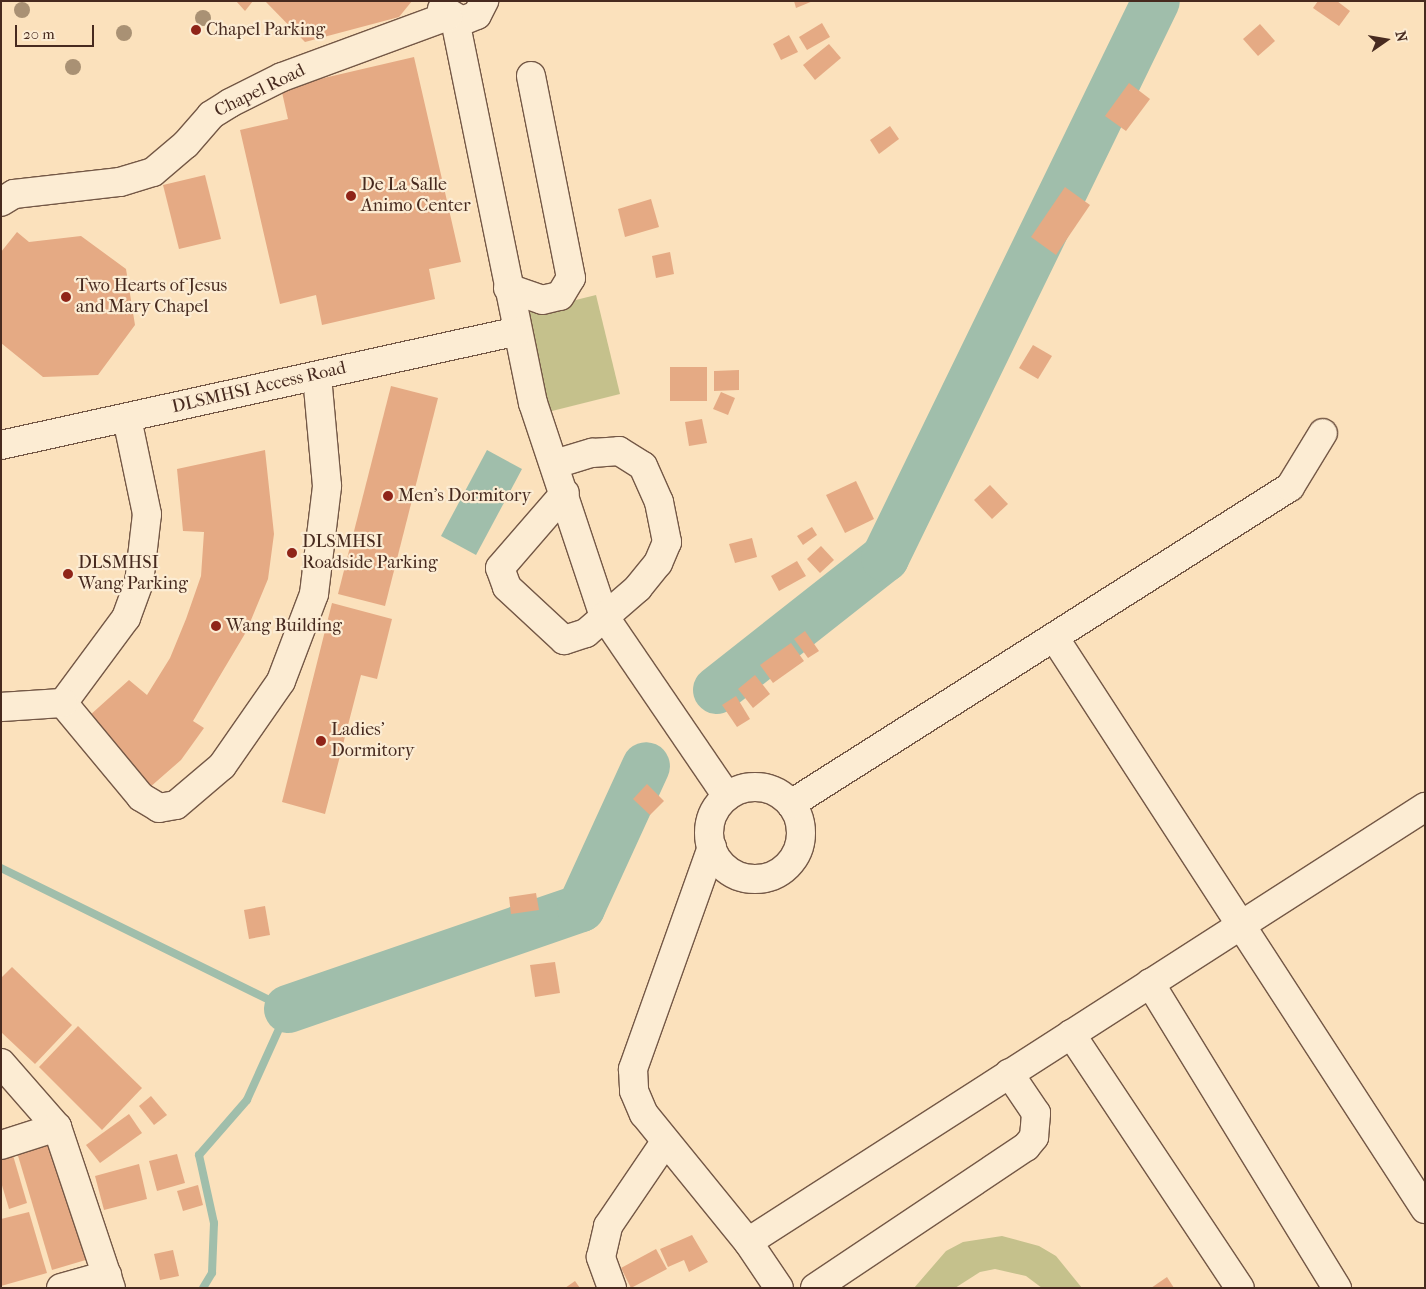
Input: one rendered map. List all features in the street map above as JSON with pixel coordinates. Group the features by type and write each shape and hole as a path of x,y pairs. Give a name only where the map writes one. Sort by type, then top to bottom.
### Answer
{"street":[{"name":"Chapel Road","path":"1,202 14,194 120,182 153,172 186,144 211,115 230,103 282,77 447,12 477,14 484,1"},
{"path":"447,12 533,404 565,493 604,616 727,796"},
{"path":"508,288 542,300 560,296 571,278 530,76"},
{"name":"DLSMHSI Access Road","path":"1,446 518,331"},
{"path":"63,702 141,798 159,808 176,805 222,766 280,682 314,594 327,486 317,376"},
{"path":"1,707 63,702 126,618 139,583 147,514 127,418"},
{"path":"791,804 1290,487 1323,433"},
{"path":"555,464 592,453 619,451 643,466 659,502 667,542 658,563 638,588 576,639 564,640 501,578 500,568 509,554 565,493"},
{"path":"1054,637 1425,1209"},
{"path":"712,847 723,865 742,877 756,879 784,869 800,838 798,816 791,804 780,794 760,788 727,796 712,820 712,847 633,1069 634,1091 644,1114 748,1242 778,1288"},
{"path":"748,1242 1425,807"},
{"path":"1150,983 1337,1288"},
{"path":"1071,1034 1240,1288"},
{"path":"1,1063 57,1128 109,1282 61,1288"},
{"path":"815,1288 1026,1147 1036,1131 1036,1113 1009,1074"},
{"path":"1,1145 57,1128"},
{"path":"608,1282 601,1257 608,1226 665,1142"}],"shaded area":[{"path":"596,295 620,394 544,413 519,314"},
{"path":"487,450 522,469 476,555 441,536"},
{"path":"1002,1236 1039,1246 1056,1256 1082,1288 1042,1288 1026,1276 995,1269 980,1272 955,1288 914,1288 946,1251 963,1242"}],"building":[{"path":"236,1 253,1 245,11"},
{"path":"265,1 412,1 399,17 305,42"},
{"path":"794,1 813,1 796,8"},
{"path":"1318,1 1337,1 1350,11 1339,26 1313,8"},
{"path":"822,23 830,37 807,50 799,37"},
{"path":"1260,24 1275,41 1258,56 1243,39"},
{"path":"789,35 798,52 781,60 773,44"},
{"path":"829,44 841,58 815,80 803,65"},
{"name":"De La Salle Animo Center","path":"414,57 461,262 429,269 435,299 322,325 316,295 280,304 240,130 288,119 281,88"},
{"path":"1129,83 1150,99 1126,131 1105,116"},
{"path":"890,126 899,139 879,154 870,140"},
{"path":"205,175 221,239 179,249 163,185"},
{"path":"1065,187 1090,205 1056,255 1031,237"},
{"path":"651,199 659,227 625,237 618,209"},
{"name":"Two Hearts of Jesus and Mary Chapel","path":"17,232 29,242 81,236 126,269 135,325 98,375 43,377 1,343 1,252"},
{"path":"670,252 674,274 656,278 652,256"},
{"path":"1033,345 1052,356 1038,379 1019,368"},
{"path":"670,367 707,367 707,401 670,401"},
{"path":"739,370 739,390 714,391 714,371"},
{"name":"Men's Dormitory","path":"391,386 438,398 385,606 338,594"},
{"path":"721,392 735,398 728,415 713,409"},
{"path":"702,419 707,443 689,446 685,422"},
{"name":"Wang Building","path":"265,450 274,534 268,579 246,632 193,721 204,728 181,760 149,788 89,716 129,680 147,695 170,658 186,619 201,576 204,532 183,531 177,469"},
{"path":"856,481 874,519 845,533 826,495"},
{"path":"990,485 1008,504 992,519 974,500"},
{"path":"812,527 817,535 803,545 797,536"},
{"path":"752,538 757,557 735,563 729,544"},
{"path":"821,546 834,560 820,573 807,559"},
{"path":"797,561 806,576 779,591 771,576"},
{"name":"Ladies' Dormitory","path":"332,603 392,619 377,679 361,675 325,814 282,802"},
{"path":"805,631 819,651 808,658 794,639"},
{"path":"791,643 804,661 773,683 760,665"},
{"path":"755,675 770,694 753,708 738,689"},
{"path":"736,696 750,719 737,727 722,705"},
{"path":"647,784 664,801 650,815 633,799"},
{"path":"536,893 539,910 511,914 509,897"},
{"path":"265,906 270,935 249,939 244,910"},
{"path":"555,962 560,993 535,997 530,965"},
{"path":"12,967 72,1025 35,1064 1,1032 1,978"},
{"path":"78,1026 142,1088 102,1130 39,1067"},
{"path":"151,1096 167,1115 154,1125 139,1106"},
{"path":"129,1114 142,1133 100,1163 86,1145"},
{"path":"54,1138 89,1259 52,1270 16,1149"},
{"path":"12,1152 27,1203 9,1209 1,1182 1,1155"},
{"path":"177,1154 185,1183 157,1191 149,1161"},
{"path":"139,1164 147,1199 104,1210 95,1176"},
{"path":"198,1185 203,1205 183,1211 177,1191"},
{"path":"29,1212 47,1273 1,1286 1,1219"},
{"path":"692,1235 708,1262 689,1272 684,1260 668,1267 660,1249"},
{"path":"656,1249 667,1269 631,1288 621,1268"},
{"path":"173,1250 179,1276 160,1280 154,1254"},
{"path":"1167,1277 1174,1288 1151,1288"},
{"path":"575,1281 580,1288 565,1288"}],"waterway":[{"path":"717,690 885,558 1156,1"},
{"path":"288,1009 581,908 646,766"},
{"path":"1,868 288,1009 247,1100 199,1155 214,1223 212,1273 203,1288"}],"place":[{"name":"Chapel Parking","path":"196,30"},
{"name":"De La Salle Animo Center","path":"351,196"},
{"name":"Two Hearts of Jesus and Mary Chapel","path":"66,297"},
{"name":"Men's Dormitory","path":"388,496"},
{"name":"DLSMHSI Roadside Parking","path":"292,553"},
{"name":"DLSMHSI Wang Parking","path":"68,574"},
{"name":"Wang Building","path":"216,626"},
{"name":"Ladies' Dormitory","path":"321,741"}]}
